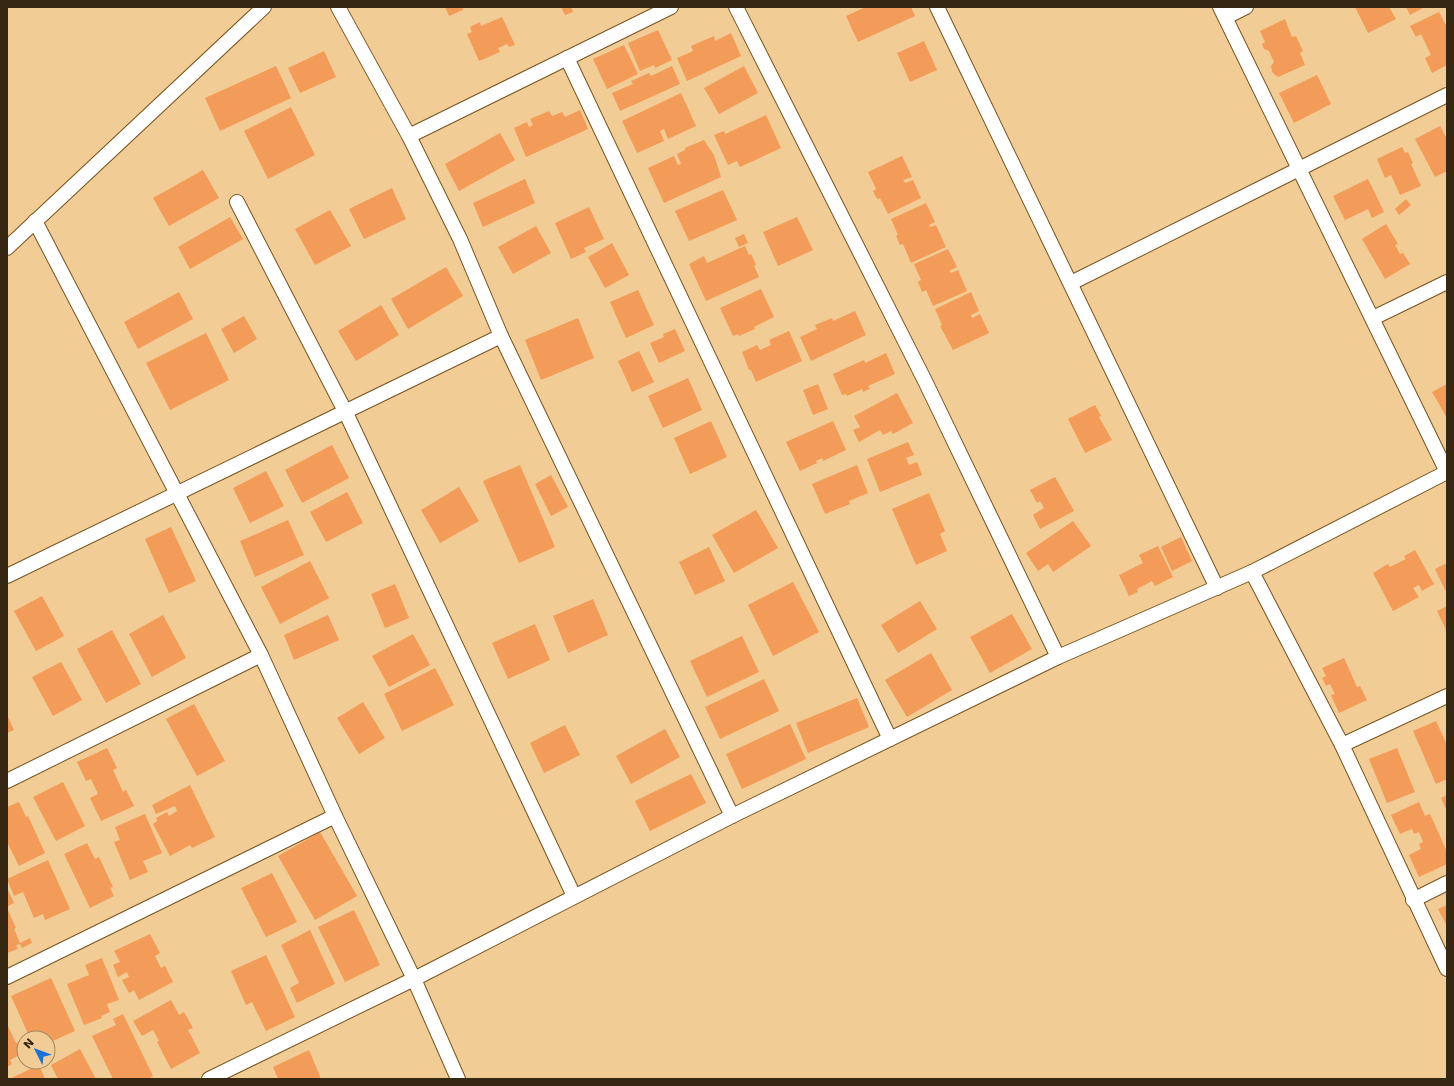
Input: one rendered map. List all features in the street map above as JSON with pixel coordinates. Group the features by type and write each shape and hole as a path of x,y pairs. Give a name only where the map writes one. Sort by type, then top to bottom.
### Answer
{"street":[{"path":"7,248 264,7"},
{"path":"338,7 409,136 460,239 501,336 732,816"},
{"path":"409,136 671,7"},
{"path":"736,7 921,374 1058,657"},
{"path":"937,7 1217,588"},
{"path":"209,1079 414,979 732,816 1058,657 1252,572 1447,472 1223,12 1246,7"},
{"path":"567,58 890,739"},
{"path":"1071,283 1447,95"},
{"path":"237,202 346,412 574,896"},
{"path":"35,221 176,495 261,655 335,816 414,979 458,1079"},
{"path":"1372,318 1447,282"},
{"path":"7,576 501,336"},
{"path":"1252,572 1342,746 1447,970"},
{"path":"7,781 261,655"},
{"path":"1342,746 1447,696"},
{"path":"7,977 335,816"},
{"path":"1413,900 1447,883"}],"building":[{"path":"445,7 462,7 463,10 449,16"},
{"path":"561,7 571,7 573,12 565,15"},
{"path":"866,7 911,7 915,16 858,42 846,16"},
{"path":"1355,7 1389,7 1396,19 1368,33"},
{"path":"1406,7 1425,7 1410,15"},
{"path":"1439,12 1447,27 1447,65 1432,73 1425,58 1431,55 1421,34 1416,37 1410,26"},
{"path":"502,17 515,45 509,47 507,44 498,48 500,52 479,61 467,34 472,32 470,27 480,22 481,26"},
{"path":"1285,19 1292,37 1296,36 1303,51 1300,53 1305,65 1278,77 1272,72 1271,66 1274,62 1269,51 1264,49 1262,44 1265,42 1260,31"},
{"path":"658,30 672,60 655,68 654,65 640,71 628,43"},
{"path":"731,33 741,56 687,81 677,58 693,51 691,46 714,36 715,41"},
{"path":"924,41 937,70 910,82 897,53"},
{"path":"624,45 638,74 607,89 593,59"},
{"path":"324,51 336,77 300,93 288,68"},
{"path":"276,66 291,98 220,131 205,98"},
{"path":"672,66 680,84 620,111 612,93 633,84 631,81 649,73 651,76"},
{"path":"744,66 758,93 719,114 704,88"},
{"path":"1317,75 1331,104 1294,123 1279,93"},
{"path":"681,93 696,126 668,139 664,129 660,131 664,141 637,153 622,121"},
{"path":"291,107 315,155 268,179 244,131"},
{"path":"580,110 588,129 526,157 514,128 527,122 529,127 533,125 530,119 549,111 552,116 562,112 565,117"},
{"path":"766,115 781,148 740,167 737,161 728,165 714,135 724,131 725,134"},
{"path":"1440,126 1447,139 1447,171 1435,177 1415,139"},
{"path":"500,133 515,160 459,191 445,164"},
{"path":"704,140 714,155 721,177 664,203 648,168 674,156 678,165 681,164 677,154 685,150 685,148"},
{"path":"1402,147 1405,153 1408,152 1413,163 1411,164 1421,186 1400,195 1391,175 1385,178 1377,159"},
{"path":"902,156 912,177 903,180 905,183 913,180 921,198 888,214 880,198 877,199 873,191 876,189 868,172"},
{"path":"203,170 219,198 169,226 153,198"},
{"path":"525,179 535,203 483,227 473,203"},
{"path":"1368,179 1384,212 1372,218 1368,209 1345,220 1333,196"},
{"path":"392,188 406,219 364,239 349,209"},
{"path":"723,190 737,220 689,241 675,211"},
{"path":"1406,199 1411,205 1399,215 1395,209"},
{"path":"926,203 935,222 929,225 930,227 936,225 946,247 911,263 903,244 900,245 896,236 898,235 891,219"},
{"path":"589,207 604,239 584,248 586,252 571,259 555,223"},
{"path":"330,210 351,246 315,265 295,229"},
{"path":"230,217 243,239 190,269 178,247"},
{"path":"797,217 813,250 778,266 763,232"},
{"path":"1386,224 1398,244 1395,245 1400,254 1403,253 1410,264 1385,279 1362,239"},
{"path":"536,226 551,253 513,274 498,247"},
{"path":"744,234 748,243 739,247 735,238"},
{"path":"612,243 629,275 605,288 588,257"},
{"path":"745,246 756,265 754,266 759,277 706,301 689,264 704,256 707,263"},
{"path":"948,249 957,267 949,271 951,273 958,270 967,291 933,306 926,290 922,292 918,282 921,280 914,264"},
{"path":"446,267 463,296 408,329 391,299"},
{"path":"761,289 774,317 754,327 755,329 739,336 738,334 733,336 720,308"},
{"path":"638,290 654,325 626,338 610,302"},
{"path":"179,292 193,319 138,349 124,322"},
{"path":"971,292 979,311 971,315 972,318 980,314 989,333 953,350 940,326 942,325 935,309"},
{"path":"381,305 399,335 356,361 338,331"},
{"path":"855,311 866,335 811,361 800,337 817,329 815,325 832,318 833,321"},
{"path":"244,316 257,339 234,353 221,329"},
{"path":"578,318 594,358 541,380 525,340"},
{"path":"675,329 685,351 659,363 650,343 664,337 663,334"},
{"path":"789,331 802,361 756,382 751,370 749,370 742,352 757,345 760,350 771,345 769,340"},
{"path":"206,333 229,380 170,410 146,363"},
{"path":"639,351 654,382 632,392 618,361"},
{"path":"886,353 895,374 868,386 870,389 863,392 862,389 847,396 846,394 842,395 833,374 864,360 865,363"},
{"path":"688,378 702,410 663,428 648,396"},
{"path":"818,384 828,409 813,415 803,390"},
{"path":"1447,384 1447,418 1432,392"},
{"path":"897,393 913,423 893,434 891,431 883,435 880,430 859,442 853,430 860,427 854,416"},
{"path":"1095,405 1101,416 1099,417 1112,440 1085,453 1068,419"},
{"path":"711,421 727,457 690,474 674,438"},
{"path":"833,421 846,450 823,461 822,458 816,461 817,463 800,471 786,442"},
{"path":"908,442 914,455 906,458 909,465 917,462 922,475 880,492 867,459"},
{"path":"332,445 349,478 302,503 285,470"},
{"path":"520,465 555,547 519,563 483,481"},
{"path":"857,465 868,493 849,501 850,504 825,514 812,484"},
{"path":"266,471 284,506 250,523 233,488"},
{"path":"551,475 568,507 551,516 535,484"},
{"path":"1055,477 1074,511 1040,529 1033,515 1044,508 1040,501 1037,503 1030,490"},
{"path":"459,487 479,521 440,543 421,510"},
{"path":"347,492 363,523 326,542 310,512"},
{"path":"929,493 945,531 940,534 947,551 916,565 892,509"},
{"path":"756,510 778,548 734,573 712,535"},
{"path":"288,520 304,555 255,577 240,541"},
{"path":"1073,521 1091,546 1053,572 1048,564 1038,571 1026,553"},
{"path":"171,527 196,581 169,593 145,539"},
{"path":"1181,537 1192,561 1172,571 1161,547"},
{"path":"1158,546 1173,577 1155,586 1152,581 1137,589 1138,592 1129,596 1119,575 1143,563 1139,555"},
{"path":"709,547 725,581 695,595 679,562"},
{"path":"1415,550 1434,584 1422,591 1419,585 1413,588 1419,597 1393,611 1373,573 1388,564 1390,567 1406,559 1404,556"},
{"path":"310,561 329,598 280,624 261,587"},
{"path":"1447,563 1447,589 1445,590 1435,569"},
{"path":"793,582 819,632 773,656 748,605"},
{"path":"395,584 409,618 385,628 371,594"},
{"path":"42,596 64,636 36,651 14,611"},
{"path":"593,599 608,635 568,653 553,616"},
{"path":"920,601 937,629 898,653 881,625"},
{"path":"1447,606 1447,632 1437,611"},
{"path":"1012,614 1032,649 990,673 970,637"},
{"path":"163,615 186,658 152,677 129,634"},
{"path":"328,615 339,640 294,660 284,635"},
{"path":"535,624 550,660 508,679 492,643"},
{"path":"112,630 141,684 106,703 77,649"},
{"path":"413,634 430,665 389,687 372,656"},
{"path":"742,636 759,672 707,697 690,661"},
{"path":"931,653 952,690 907,717 885,680"},
{"path":"1344,658 1357,687 1360,686 1367,700 1339,713 1331,695 1335,694 1330,684 1326,686 1322,678 1326,676 1322,668"},
{"path":"61,662 82,700 53,716 32,677"},
{"path":"435,668 454,705 402,731 384,694"},
{"path":"764,679 779,711 720,739 705,707"},
{"path":"857,698 869,727 808,753 796,723"},
{"path":"363,702 385,738 359,754 337,718"},
{"path":"194,704 225,761 197,776 166,719"},
{"path":"7,715 14,730 7,733"},
{"path":"1436,721 1447,745 1447,779 1436,784 1413,731"},
{"path":"790,724 806,759 742,789 726,754"},
{"path":"565,725 580,755 544,773 530,743"},
{"path":"665,729 680,757 631,784 616,756"},
{"path":"107,748 117,768 113,770 123,792 126,790 134,806 101,821 90,798 98,794 91,779 86,781 77,762"},
{"path":"1397,748 1415,792 1387,803 1369,759"},
{"path":"691,774 706,803 650,831 635,801"},
{"path":"63,782 85,826 56,841 33,797"},
{"path":"190,785 215,837 192,848 190,845 170,856 153,824 157,821 156,818 167,812 169,816 177,811 175,806 156,814 152,805"},
{"path":"1447,795 1447,811 1441,798"},
{"path":"19,802 26,817 28,816 45,853 19,866 7,842 7,807"},
{"path":"1419,802 1425,816 1430,814 1447,852 1447,864 1419,877 1409,855 1421,849 1419,844 1423,842 1419,832 1414,834 1412,829 1400,834 1391,815"},
{"path":"145,814 162,853 143,861 148,872 130,880 114,842 120,840 115,827"},
{"path":"320,832 357,896 315,920 278,856"},
{"path":"87,843 95,859 99,857 113,887 110,888 114,896 90,908 64,854"},
{"path":"48,860 70,909 45,920 43,914 34,918 23,892 14,896 7,879"},
{"path":"272,873 297,922 266,937 241,888"},
{"path":"7,888 14,903 7,907"},
{"path":"1447,905 1447,926 1438,909"},
{"path":"7,908 16,928 14,929 20,943 30,938 32,943 22,948 20,944 16,945 18,949 7,953"},
{"path":"354,910 380,965 345,982 318,927"},
{"path":"310,930 335,984 297,1003 290,988 299,983 281,945"},
{"path":"150,934 160,953 155,956 161,968 165,966 173,982 139,1000 134,990 129,993 122,980 129,977 127,972 118,977 113,965 120,962 114,951"},
{"path":"266,955 295,1017 266,1031 252,1002 246,1005 231,971"},
{"path":"102,958 119,1000 107,1004 110,1012 101,1016 102,1018 84,1025 67,984 89,975 85,965"},
{"path":"51,978 75,1031 56,1039 56,1030 26,1030 11,996"},
{"path":"171,1000 179,1015 184,1012 193,1028 188,1030 200,1053 171,1069 157,1042 159,1041 153,1030 142,1036 133,1021"},
{"path":"123,1014 153,1076 149,1079 113,1079 92,1036 116,1025 113,1019"},
{"path":"7,1024 16,1043 16,1057 10,1060 12,1064 7,1067"},
{"path":"80,1049 96,1079 58,1079 54,1070 56,1070 56,1062"},
{"path":"309,1050 321,1079 278,1079 273,1067"},
{"path":"28,1070 41,1070 45,1079 9,1079"}]}
